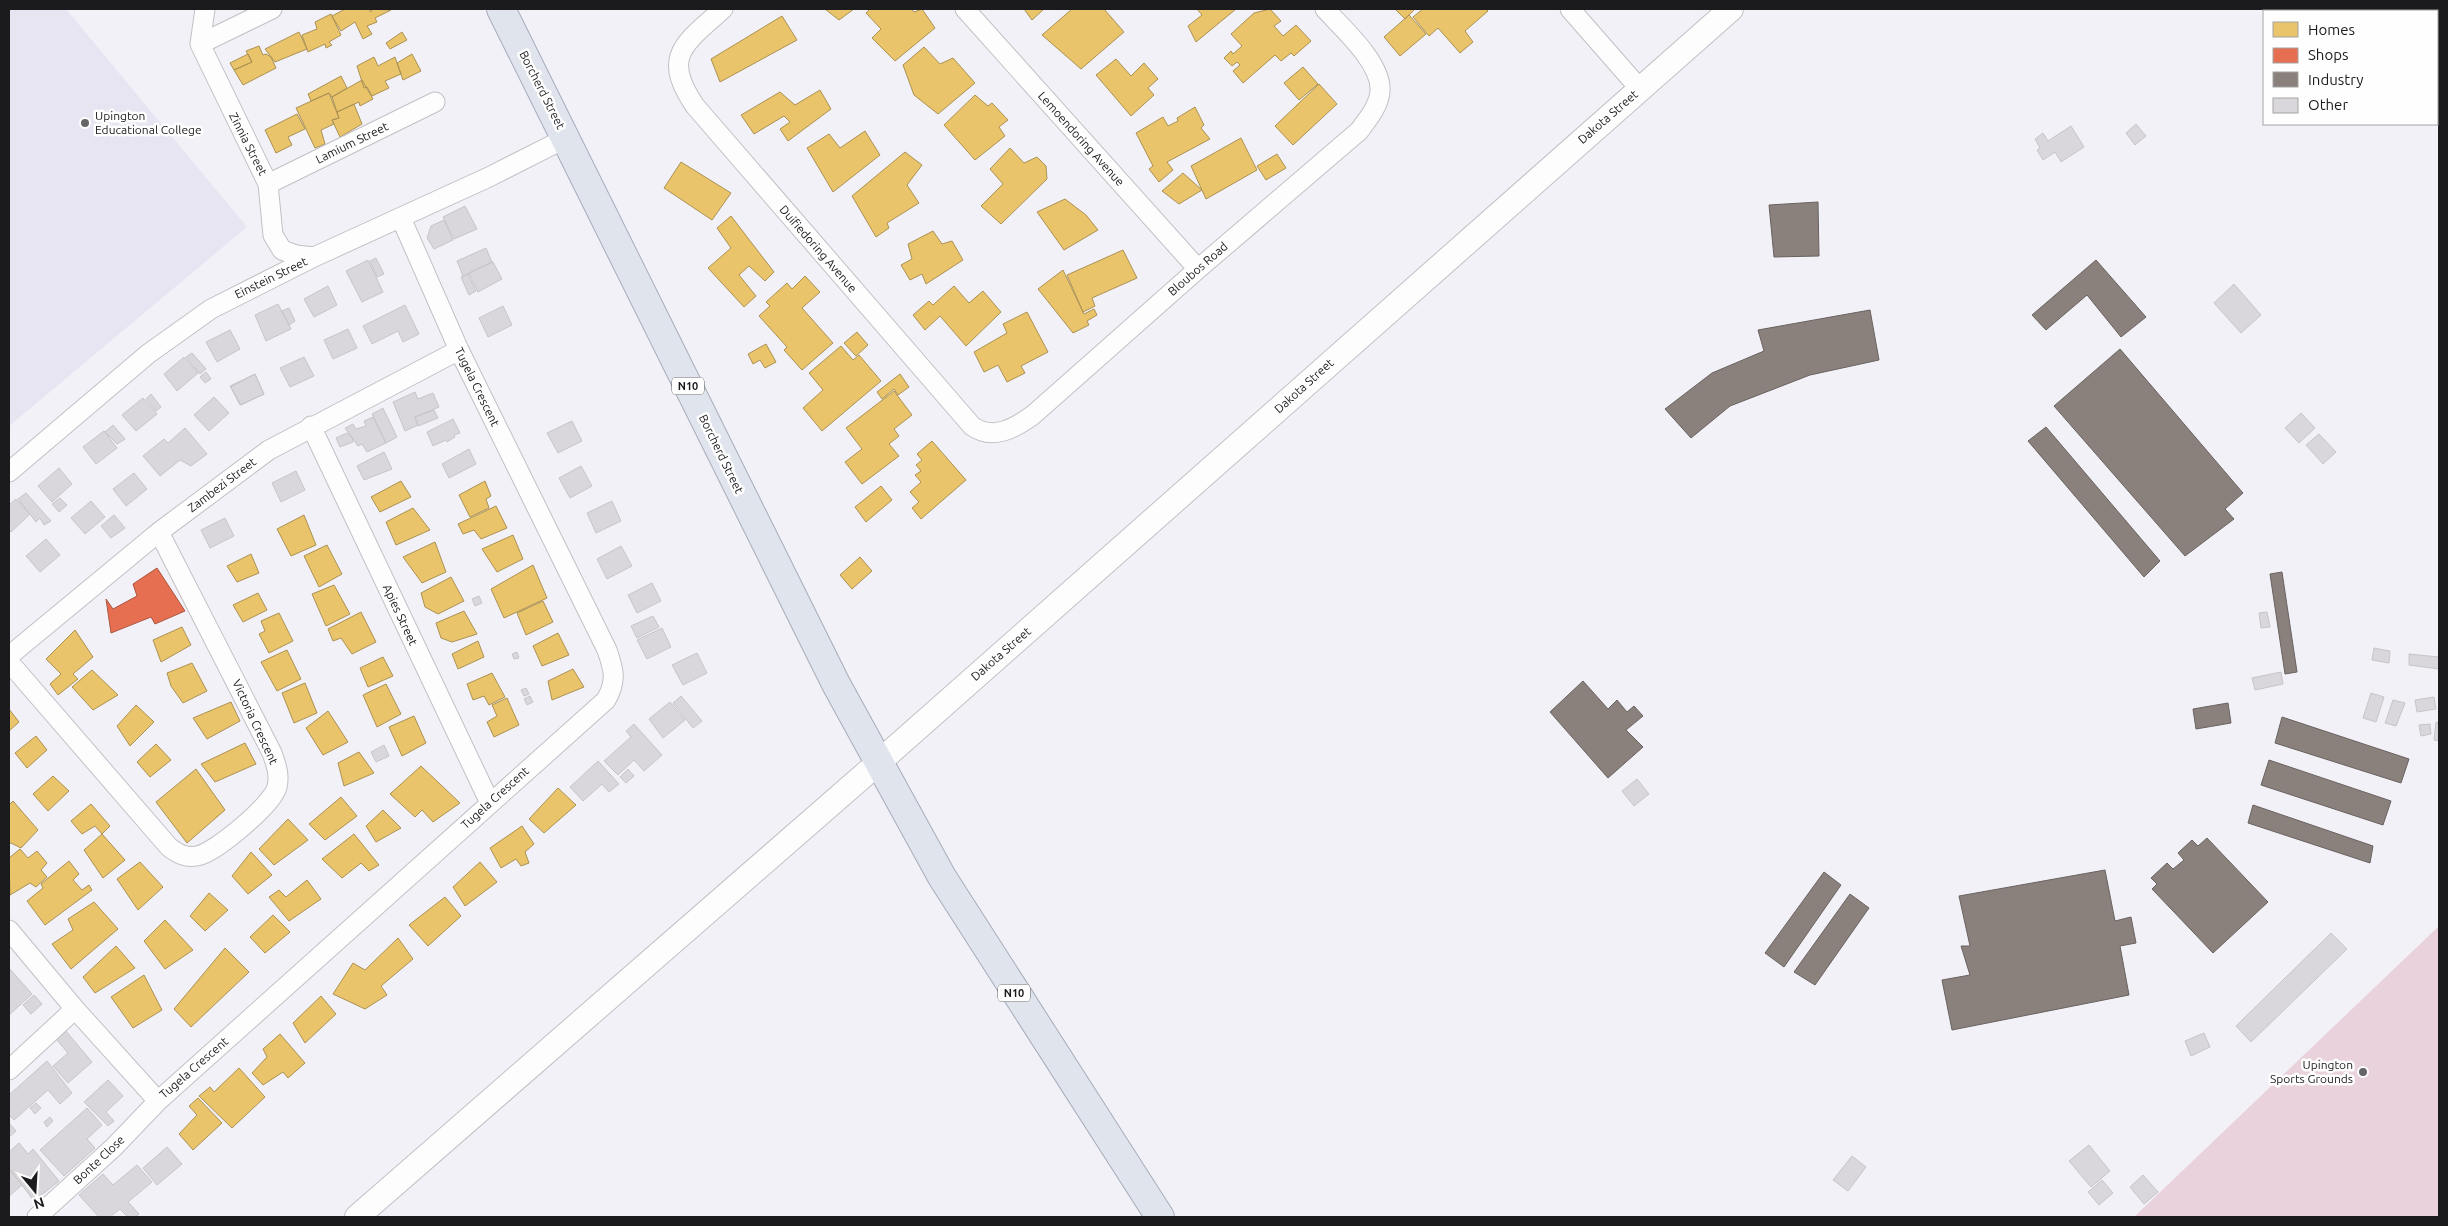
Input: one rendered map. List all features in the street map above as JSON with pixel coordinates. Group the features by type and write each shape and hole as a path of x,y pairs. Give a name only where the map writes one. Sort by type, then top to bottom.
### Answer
{"highway":[{"name":"Borcherd Street","path":"501,9 738,488 836,684 878,763"},
{"name":"N10","path":"878,763 942,877 1160,1217"}],"street":[{"path":"200,44 205,9"},
{"path":"200,44 272,9"},
{"name":"Duifiedoring Avenue","path":"723,9 688,41 677,64 677,74 682,87 695,106 972,426 987,433 998,433"},
{"name":"Lemoendoring Avenue","path":"965,9 1198,269"},
{"name":"Bloubos Road","path":"998,433 1010,429 1033,415 1358,131 1370,116 1378,101 1380,89 1376,71 1363,52 1325,9"},
{"path":"1570,9 1640,89"},
{"name":"Dakota Street","path":"357,1217 878,763 1731,9"},
{"name":"Zinnia Street","path":"200,44 268,184 270,224 277,244 287,253 314,257"},
{"name":"Lamium Street","path":"268,184 435,102"},
{"name":"Einstein Street","path":"9,472 148,354 211,309 314,257 401,218 566,138"},
{"name":"Tugela Crescent","path":"9,930 75,1010 158,1101 606,700 614,683 615,675 607,650 459,350 401,218"},
{"name":"Zambezi Street","path":"9,656 159,532 269,450 311,426 459,350"},
{"name":"Apies Street","path":"311,426 490,803"},
{"name":"Victoria Crescent","path":"9,662 169,847 184,856 197,856 209,852 228,840 274,795 278,784 277,769 272,753 226,660 159,532"},
{"path":"9,1070 75,1010"},
{"name":"Bonte Close","path":"37,1217 114,1147 158,1101"}],"shaded area":[{"name":"Upington Educational College","path":"9,9 66,9 247,227 9,426"},
{"name":"Upington Sports Grounds","path":"2439,926 2439,1217 2134,1217"}],"building: Homes":[{"path":"345,9 369,9 371,12 371,9 391,10 375,18 377,22 367,26 372,34 363,39 355,22 341,31 332,16"},
{"path":"825,9 854,9 839,20"},
{"path":"870,9 911,9 914,12 922,9 935,28 895,61 872,38 881,29 866,13"},
{"path":"1024,9 1044,9 1032,20"},
{"path":"1072,9 1104,9 1124,32 1081,69 1042,35"},
{"path":"1197,9 1236,9 1196,42 1188,26 1202,15"},
{"path":"1270,9 1281,21 1274,26 1283,36 1296,25 1311,41 1294,56 1291,53 1281,61 1275,55 1243,83 1233,71 1240,65 1237,62 1232,66 1224,58 1231,51 1233,54 1242,46 1231,34 1254,13"},
{"path":"1395,9 1415,9 1405,19"},
{"path":"1423,9 1486,9 1488,11 1465,31 1473,42 1460,53 1438,28 1429,36 1413,17"},
{"path":"331,14 341,35 329,42 332,45 326,48 325,44 308,52 302,35 317,29 315,22"},
{"path":"1409,15 1426,34 1400,56 1384,37"},
{"path":"782,16 797,40 720,82 711,59"},
{"path":"299,32 307,49 275,62 265,49"},
{"path":"402,32 407,40 390,49 386,43"},
{"path":"259,46 263,55 266,54 271,57 276,68 243,85 234,70 252,62 246,51"},
{"path":"924,47 940,64 953,58 975,83 938,114 914,95 903,65"},
{"path":"248,54 252,62 234,70 230,63"},
{"path":"412,54 421,71 403,80 397,63"},
{"path":"374,57 378,66 395,57 401,74 385,81 389,88 372,96 367,87 364,88 357,66"},
{"path":"1116,59 1131,76 1144,63 1158,79 1148,88 1154,95 1131,116 1096,75"},
{"path":"1303,67 1318,84 1299,100 1284,83"},
{"path":"341,76 347,88 332,97 329,93 311,101 308,94"},
{"path":"362,80 373,99 360,106 359,102 337,112 332,97"},
{"path":"1319,84 1337,104 1293,145 1275,126"},
{"path":"820,90 831,109 788,141 780,129 790,122 784,116 754,134 741,115 780,92 795,105"},
{"path":"329,93 339,118 332,120 334,124 321,130 325,144 315,148 296,108"},
{"path":"975,95 988,106 992,103 1008,120 999,127 1005,136 975,160 944,125"},
{"path":"354,104 362,124 340,137 332,120 339,118 337,112"},
{"path":"1195,107 1204,125 1201,128 1210,139 1167,162 1173,170 1159,182 1149,169 1153,166 1136,133 1163,117 1168,126 1178,121 1177,118"},
{"path":"297,114 305,129 288,137 292,145 276,153 265,130"},
{"path":"865,131 880,155 833,192 807,148 829,134 840,148"},
{"path":"1241,138 1257,170 1206,199 1191,166"},
{"path":"1010,148 1024,163 1037,157 1046,166 1047,179 1001,224 981,206 1003,184 990,169"},
{"path":"905,152 922,165 907,185 919,203 887,223 889,228 876,237 852,196"},
{"path":"1277,154 1286,168 1266,180 1257,166"},
{"path":"681,162 731,193 712,220 664,188"},
{"path":"1183,173 1202,190 1179,204 1162,191"},
{"path":"1065,199 1086,215 1098,230 1064,250 1037,212"},
{"path":"731,216 774,272 765,281 749,266 739,275 756,296 744,307 708,268 731,248 717,228"},
{"path":"933,231 942,244 952,241 963,260 926,284 922,274 910,280 901,265 912,259 908,244"},
{"path":"1123,250 1137,278 1092,298 1095,306 1083,312 1067,275"},
{"path":"1063,270 1084,314 1094,309 1097,315 1087,321 1089,325 1073,333 1038,289"},
{"path":"805,276 820,292 802,308 833,343 802,370 784,350 787,347 759,316 770,306 766,302 787,283 792,289"},
{"path":"954,286 969,303 983,291 1001,312 966,346 940,316 925,330 913,315 929,301 933,305"},
{"path":"1027,312 1048,352 1021,366 1025,373 1007,382 998,365 984,372 974,352 1007,333 1003,324"},
{"path":"857,332 868,345 856,356 844,343"},
{"path":"766,344 776,362 765,368 760,360 753,364 748,354"},
{"path":"841,346 853,360 859,355 881,381 822,431 803,408 823,390 809,373"},
{"path":"900,374 909,387 898,395 894,389 882,399 877,392"},
{"path":"894,391 912,415 894,429 899,436 889,444 899,456 862,484 845,462 862,449 846,428"},
{"path":"932,441 966,480 921,519 912,508 919,502 910,492 921,482 915,475 921,471 916,465 922,460 917,454"},
{"path":"401,481 411,497 380,512 371,497"},
{"path":"485,481 491,496 486,499 489,508 470,517 459,495"},
{"path":"881,486 892,500 866,522 855,507"},
{"path":"496,506 507,528 481,539 474,530 463,534 458,524"},
{"path":"413,508 430,530 396,545 386,522"},
{"path":"304,515 316,545 291,556 277,529"},
{"path":"513,535 523,559 497,572 482,549"},
{"path":"435,542 446,572 422,583 403,557"},
{"path":"327,545 342,574 319,587 304,556"},
{"path":"251,554 259,573 237,582 227,566"},
{"path":"860,557 872,571 852,589 840,575"},
{"path":"533,565 547,598 504,618 491,589"},
{"path":"451,577 464,601 438,614 425,607 421,593"},
{"path":"334,585 350,614 326,626 312,594"},
{"path":"258,593 267,610 243,622 233,605"},
{"path":"543,601 553,622 526,635 517,613"},
{"path":"464,611 477,634 452,642 441,638 436,623"},
{"path":"361,612 376,642 352,654 341,638 333,641 328,629"},
{"path":"279,613 293,641 269,653 259,634 265,631 261,621"},
{"path":"182,627 191,645 161,662 153,640"},
{"path":"75,630 93,657 73,674 78,679 58,695 50,684 61,674 46,659"},
{"path":"558,633 569,655 542,666 533,646"},
{"path":"478,641 484,657 458,669 452,654"},
{"path":"287,650 301,679 277,691 261,662"},
{"path":"383,657 393,676 368,687 360,668"},
{"path":"192,663 207,691 183,703 171,686 167,673"},
{"path":"573,669 584,687 552,700 548,681"},
{"path":"92,670 118,695 93,710 72,687"},
{"path":"492,673 505,697 489,705 484,696 473,700 467,684"},
{"path":"305,683 317,713 294,723 282,693"},
{"path":"386,684 401,714 377,727 363,695"},
{"path":"507,698 519,725 494,737 487,722 497,716 492,705"},
{"path":"231,702 240,721 207,739 193,718"},
{"path":"136,705 154,722 130,746 117,726"},
{"path":"9,709 19,722 9,731"},
{"path":"328,711 348,742 323,755 306,728"},
{"path":"414,716 426,743 402,756 389,727"},
{"path":"36,736 47,750 27,768 15,753"},
{"path":"245,743 256,764 215,782 201,764"},
{"path":"156,744 171,760 150,777 137,762"},
{"path":"359,752 374,773 344,786 338,763"},
{"path":"421,766 460,803 433,822 422,810 415,817 390,794"},
{"path":"196,769 225,810 187,843 156,802"},
{"path":"53,776 69,791 48,811 33,794"},
{"path":"558,788 576,805 544,833 529,819"},
{"path":"341,797 357,816 325,840 309,824"},
{"path":"13,801 38,830 21,848 11,843 9,844 9,805"},
{"path":"91,804 110,826 102,834 95,826 82,834 71,821"},
{"path":"383,810 401,828 376,842 366,826"},
{"path":"288,819 308,840 274,865 259,849"},
{"path":"522,826 534,844 525,852 529,863 521,866 516,859 501,868 490,848"},
{"path":"102,834 125,860 103,878 84,850"},
{"path":"354,834 379,865 369,871 361,863 342,878 322,859"},
{"path":"20,849 28,858 37,851 47,863 41,870 47,877 36,887 30,883 10,895 9,858"},
{"path":"251,852 272,875 248,894 232,876"},
{"path":"69,861 79,874 73,880 82,890 89,885 92,890 45,925 27,901 43,888 41,884"},
{"path":"140,862 163,887 138,910 117,879"},
{"path":"480,862 497,882 465,906 453,887"},
{"path":"307,880 321,899 289,921 269,897 279,890 286,897"},
{"path":"209,893 228,910 205,931 190,916"},
{"path":"445,897 461,916 428,946 409,925"},
{"path":"94,902 118,929 71,969 52,944 73,930 68,919"},
{"path":"273,915 290,932 265,953 250,937"},
{"path":"165,920 193,950 165,969 144,941"},
{"path":"398,938 413,959 381,986 387,995 365,1009 333,994 353,963 365,970"},
{"path":"116,946 135,968 95,993 83,977"},
{"path":"225,948 249,972 191,1027 174,1009"},
{"path":"144,975 162,1010 133,1028 111,997"},
{"path":"321,996 336,1014 305,1043 293,1023"},
{"path":"280,1034 305,1063 288,1078 283,1072 263,1085 252,1073 267,1057 263,1049"},
{"path":"239,1068 265,1097 232,1128 199,1096 210,1087 214,1092"},
{"path":"198,1098 222,1123 193,1150 179,1134 197,1115 189,1106"}],"building: Shops":[{"path":"157,568 185,611 155,624 151,617 111,633 106,599 113,609 137,596 133,584"}],"building: Industry":[{"path":"1818,202 1819,256 1774,257 1769,205"},
{"path":"2096,260 2146,317 2121,337 2087,295 2046,330 2032,315"},
{"path":"1870,310 1879,360 1810,375 1730,406 1691,438 1665,409 1712,373 1764,351 1758,330"},
{"path":"2120,349 2243,493 2225,509 2234,519 2185,556 2054,406"},
{"path":"2046,427 2160,561 2144,577 2028,441"},
{"path":"2282,572 2297,672 2285,674 2270,574"},
{"path":"1583,681 1608,709 1617,700 1627,712 1634,706 1643,716 1626,730 1643,747 1608,778 1550,712"},
{"path":"2228,703 2231,723 2196,729 2193,709"},
{"path":"2282,717 2409,759 2401,783 2275,743"},
{"path":"2269,760 2391,801 2383,825 2261,785"},
{"path":"2253,805 2373,846 2370,863 2248,823"},
{"path":"2207,838 2268,902 2213,953 2152,889 2157,884 2151,878 2167,863 2173,869 2184,860 2178,853 2192,840 2198,846"},
{"path":"2105,870 2115,921 2131,917 2136,943 2120,946 2129,995 1952,1030 1942,980 1970,975 1961,946 1970,946 1959,896"},
{"path":"1824,872 1841,885 1784,967 1765,953"},
{"path":"1850,894 1869,908 1815,985 1794,972"}],"building: Other":[{"path":"2136,124 2146,136 2135,145 2126,133"},
{"path":"2071,126 2084,147 2061,162 2055,152 2043,160 2037,150 2040,148 2035,139 2043,133 2048,141"},
{"path":"465,206 477,229 454,239 443,217"},
{"path":"444,220 453,240 434,249 427,238 431,226"},
{"path":"486,248 492,262 463,276 457,261"},
{"path":"376,258 384,274 377,277 370,261"},
{"path":"368,260 383,292 362,302 346,271"},
{"path":"493,262 502,279 478,292 469,273"},
{"path":"468,274 476,291 469,295 461,277"},
{"path":"2234,284 2261,315 2241,333 2214,303"},
{"path":"328,286 337,305 314,317 304,299"},
{"path":"278,304 291,329 266,341 255,315"},
{"path":"405,305 419,334 403,342 398,331 372,344 363,326"},
{"path":"503,306 512,325 488,337 479,318"},
{"path":"289,308 295,321 289,325 282,311"},
{"path":"348,329 357,348 333,359 324,340"},
{"path":"230,330 240,349 217,362 206,342"},
{"path":"192,353 206,369 200,374 186,357"},
{"path":"184,357 198,373 177,391 164,374"},
{"path":"304,357 314,376 290,387 280,368"},
{"path":"206,372 211,379 205,383 200,377"},
{"path":"255,374 264,394 240,405 230,386"},
{"path":"255,374 264,394 241,405 231,387"},
{"path":"415,392 418,399 433,393 439,407 415,417 418,425 405,431 393,402"},
{"path":"151,394 161,407 156,411 146,399"},
{"path":"214,397 229,413 209,431 194,415"},
{"path":"143,398 157,414 136,431 122,415"},
{"path":"383,408 397,437 386,443 372,414"},
{"path":"434,410 438,418 418,426 415,417"},
{"path":"2301,413 2315,428 2299,443 2285,428"},
{"path":"373,417 386,443 367,452 362,444 358,446 345,428 353,424 356,429 366,426 364,421"},
{"path":"453,419 460,433 454,435 455,437 447,442 446,440 433,446 427,432"},
{"path":"572,421 582,441 558,453 547,433"},
{"path":"113,425 125,439 117,444 105,432"},
{"path":"185,428 207,454 191,466 180,460 160,476 143,456 164,439 168,443"},
{"path":"104,431 117,448 96,464 83,447"},
{"path":"347,433 352,437 353,442 340,447 336,438"},
{"path":"2319,434 2336,452 2323,464 2306,445"},
{"path":"469,449 476,464 449,478 442,464"},
{"path":"384,452 392,469 364,480 357,466"},
{"path":"581,466 592,486 570,498 559,478"},
{"path":"59,468 72,484 52,502 38,486"},
{"path":"296,471 305,490 281,502 272,483"},
{"path":"134,473 147,489 126,506 113,489"},
{"path":"26,493 51,521 44,525 40,518 36,522 18,499"},
{"path":"60,498 67,505 59,512 52,504"},
{"path":"16,499 30,514 11,532 9,530 9,505"},
{"path":"91,501 105,517 85,534 71,518"},
{"path":"612,501 621,521 596,533 587,513"},
{"path":"114,515 125,528 111,538 101,526"},
{"path":"225,518 234,536 210,548 201,530"},
{"path":"46,539 60,555 40,572 26,556"},
{"path":"621,546 632,566 607,579 597,559"},
{"path":"652,583 661,601 637,613 628,595"},
{"path":"479,596 482,603 475,606 472,599"},
{"path":"2267,612 2270,627 2261,628 2259,613"},
{"path":"653,616 659,627 637,638 631,626"},
{"path":"662,628 671,647 647,659 637,640"},
{"path":"2374,648 2390,651 2389,663 2372,660"},
{"path":"517,652 519,658 514,659 512,654"},
{"path":"697,653 707,673 683,685 672,665"},
{"path":"2409,654 2439,657 2439,669 2409,665"},
{"path":"2281,672 2283,684 2255,690 2252,678"},
{"path":"526,688 529,694 524,696 521,690"},
{"path":"2371,693 2384,697 2376,722 2363,718"},
{"path":"530,696 533,702 527,705 524,699"},
{"path":"681,696 702,721 693,728 673,703"},
{"path":"2434,697 2436,709 2417,712 2415,700"},
{"path":"2393,700 2405,703 2396,726 2385,723"},
{"path":"670,702 685,720 663,738 649,719"},
{"path":"2436,722 2439,723 2439,741 2434,740"},
{"path":"634,724 662,755 644,771 634,760 618,775 604,761 631,737 626,731"},
{"path":"2430,724 2431,734 2421,736 2419,725"},
{"path":"384,745 389,756 376,762 371,752"},
{"path":"598,761 619,784 609,792 602,784 583,801 570,787"},
{"path":"628,769 634,776 626,783 620,777"},
{"path":"1637,779 1649,794 1634,806 1622,791"},
{"path":"2331,933 2347,949 2251,1042 2236,1026"},
{"path":"9,968 32,994 9,1015"},
{"path":"34,995 42,1004 31,1014 23,1005"},
{"path":"65,1030 92,1062 68,1083 53,1066 68,1053 55,1038"},
{"path":"2204,1033 2210,1047 2191,1056 2185,1041"},
{"path":"47,1061 72,1093 60,1104 48,1090 14,1120 9,1115 9,1095"},
{"path":"108,1080 123,1096 106,1112 114,1121 108,1126 84,1102"},
{"path":"36,1103 41,1108 35,1114 30,1108"},
{"path":"87,1108 102,1125 87,1139 95,1148 64,1176 40,1150"},
{"path":"50,1117 53,1121 47,1127 44,1122"},
{"path":"9,1123 16,1131 9,1137"},
{"path":"19,1143 28,1154 33,1149 59,1181 34,1201 9,1168 9,1152"},
{"path":"2089,1145 2110,1171 2091,1187 2069,1161"},
{"path":"167,1147 182,1164 157,1185 143,1168"},
{"path":"1852,1156 1866,1167 1848,1191 1833,1180"},
{"path":"137,1165 152,1182 128,1202 139,1214 135,1217 128,1217 120,1209 110,1217 99,1217 79,1195 103,1174 113,1185"},
{"path":"9,1169 22,1185 9,1196"},
{"path":"2143,1175 2158,1192 2144,1204 2130,1187"},
{"path":"2102,1180 2113,1193 2099,1205 2088,1192"}],"place":[{"name":"Upington Educational College","path":"85,123"},
{"name":"Upington Sports Grounds","path":"2363,1072"}]}
